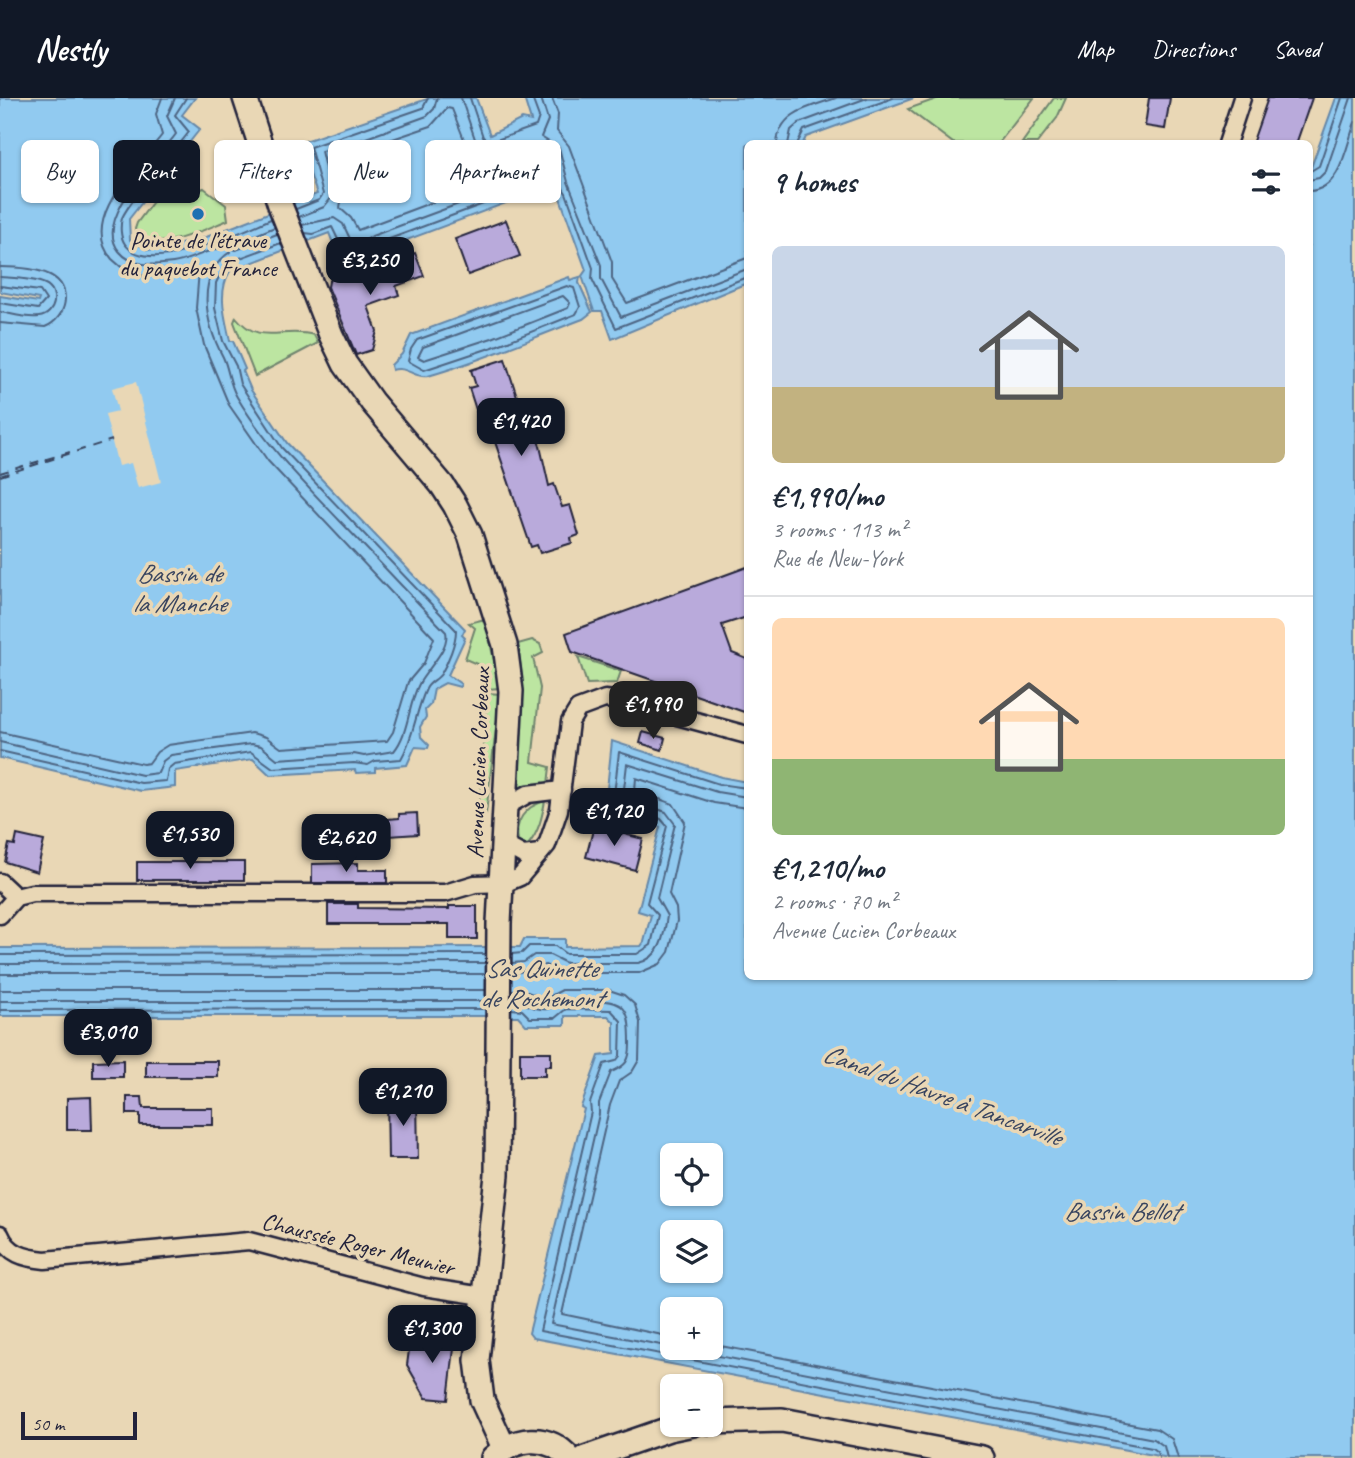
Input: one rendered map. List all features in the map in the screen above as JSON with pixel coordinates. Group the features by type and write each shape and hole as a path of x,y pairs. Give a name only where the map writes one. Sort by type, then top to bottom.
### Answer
{"main road":[{"name":"Avenue Lucien Corbeaux","path":"245,98 280,205 310,284 345,364 372,402 442,485 470,535 508,659 511,691 498,943 497,1175 477,1374 498,1453"},
{"path":"723,1422 782,1420 982,1458"},
{"path":"585,1458 660,1432"},
{"path":"498,1453 534,1440 550,1443 569,1458"}],"street":[{"path":"1228,140 1241,98"},
{"path":"0,915 16,897 32,893 444,893 475,884 500,884 520,877 547,845 559,810 570,722 578,709 590,702 604,699 622,701 744,734"},
{"path":"505,807 528,794 562,790"},
{"path":"503,844 523,855 540,853"},
{"path":"0,882 16,897"},
{"name":"Chaussée Roger Meunier","path":"0,1234 13,1252 30,1259 45,1260 249,1241 424,1287 483,1296"}],"green space":[{"path":"939,98 1034,98 1001,140 949,140 908,109"},
{"path":"1054,98 1066,98 1057,118 1039,140 1024,140"},
{"path":"204,188 214,196 214,203 226,205 228,220 172,240 160,242 139,238 135,229 137,223 152,203 200,203 200,190"},
{"path":"236,317 245,326 263,334 302,333 314,335 318,343 255,376 234,322"},
{"path":"485,619 500,688 487,689 484,667 465,659 475,628 469,623"},
{"path":"532,640 540,644 543,653 533,658 540,688 532,762 550,767 548,784 519,793 522,678 518,644"},
{"path":"578,657 621,671 617,683 587,684"},
{"path":"487,693 500,694 486,813 479,812"},
{"path":"545,801 540,824 532,840 528,845 519,843 517,828 522,816 538,803"}],"water":[{"name":"Bassin de la Manche","path":"0,98 195,98 182,115 200,129 191,140 113,140 113,203 142,203 129,219 130,240 148,250 196,241 294,203 314,203 314,195 317,194 314,186 314,140 308,140 430,98 476,98 490,135 522,119 531,121 524,98 914,98 806,137 804,140 744,140 744,284 612,339 602,311 594,311 582,276 586,270 561,201 561,140 425,140 425,203 506,203 377,251 378,254 355,263 338,256 329,233 230,271 224,288 224,314 230,341 233,341 245,369 243,371 251,390 287,443 465,629 462,635 465,638 448,675 461,684 460,687 445,683 434,689 431,704 425,710 426,717 420,727 421,737 429,745 428,748 415,747 407,765 375,768 375,772 356,773 355,770 270,775 253,759 175,771 175,787 141,791 0,758 0,296 38,302 39,299 0,292"},
{"name":"Bassin Bellot","path":"1336,98 1355,98 1355,1458 1169,1458 533,1338 529,1333 584,1109 581,1107 599,1056 614,1054 614,1022 608,1016 565,1016 565,1025 526,1025 518,1016 0,1016 0,948 520,947 524,939 565,939 565,947 641,946 651,915 638,911 660,827 605,808 612,741 721,777 744,781 744,980 1313,980 1313,162"},
{"path":"569,277 570,280 580,277 579,283 592,312 583,319 428,376 419,376 402,369 392,370 391,365 402,354 411,335"}],"pier":[{"path":"136,382 161,482 138,488 131,463 118,466 105,414 118,411 112,388"}],"building":[{"path":"1149,98 1170,98 1165,129 1145,126"},
{"path":"1268,98 1312,98 1297,140 1253,140"},
{"path":"506,220 520,256 468,275 455,239"},
{"path":"415,253 424,276 396,286 399,295 368,306 377,331 372,350 356,355 328,287 329,281 336,277 342,280"},
{"path":"505,359 524,418 529,416 540,446 549,486 554,484 562,507 570,505 579,535 571,538 572,543 540,553 537,545 531,547 494,439 486,441 469,388 476,386 471,370"},
{"path":"744,568 744,618 722,625 732,653 744,658 744,712 572,652 566,633"},
{"path":"643,732 665,738 662,750 640,743"},
{"path":"417,813 418,834 389,836 388,819 399,818 399,814"},
{"path":"594,826 643,839 635,870 586,857"},
{"path":"17,835 44,841 37,872 5,862 9,844 15,845"},
{"path":"137,862 244,862 244,880 137,880"},
{"path":"358,863 358,870 387,870 387,883 312,883 312,864"},
{"path":"328,904 358,904 358,908 449,909 449,906 477,906 477,939 449,939 449,924 328,924"},
{"path":"520,1052 551,1052 551,1066 545,1066 545,1076 520,1076"},
{"path":"123,1060 123,1077 93,1077 93,1061"},
{"path":"146,1061 218,1061 218,1077 146,1077"},
{"path":"91,1097 92,1130 67,1130 67,1098"},
{"path":"127,1097 142,1097 143,1108 213,1108 213,1125 140,1125 140,1114 127,1114"},
{"path":"387,1098 417,1098 418,1159 388,1159"},
{"path":"411,1335 455,1340 448,1400 426,1398 407,1365"}],"ferry route":[{"path":"0,476 112,440"},
{"path":"0,473 70,452"}],"place":[{"name":"Pointe de l’étrave du paquebot France","path":"198,214"}],"water label":[{"name":"Sas Quinette de Rochemont","path":"541,983"},
{"name":"Canal du Havre à Tancarville","path":"942,1095"}]}
